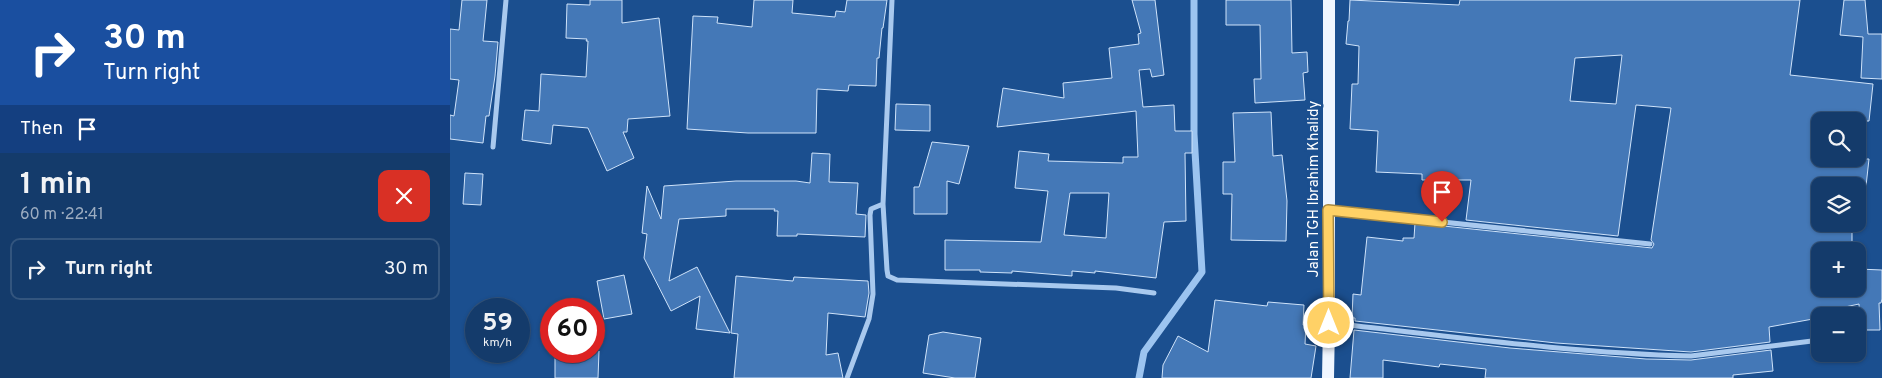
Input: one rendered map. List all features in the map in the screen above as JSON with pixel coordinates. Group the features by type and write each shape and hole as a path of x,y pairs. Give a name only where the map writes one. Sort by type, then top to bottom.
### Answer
{"main road":[{"name":"Jalan TGH Ibrahim Khalidy","path":"1328,378 1329,0"}],"street":[{"path":"493,147 506,0"},
{"path":"892,0 883,204 886,270 888,276 897,280 1116,288 1154,293"},
{"path":"847,378 869,319 873,294 871,209 883,204"},
{"path":"1328,210 1650,244"},
{"path":"1329,323 1566,348 1672,356 1692,356 1811,341"}],"building":[{"path":"462,0 487,0 483,41 498,42 495,76 489,116 486,116 483,143 450,139 450,115 454,116 459,80 450,79 450,29 459,30"},
{"path":"590,0 622,0 622,23 659,18 670,116 628,119 627,132 623,132 634,158 607,171 588,128 553,125 551,144 522,140 525,110 539,111 541,74 586,77 588,41 586,41 587,39 566,38 567,4 590,5"},
{"path":"754,0 793,0 792,13 835,17 836,11 845,12 847,0 887,0 879,58 877,58 876,86 849,85 848,91 817,89 816,133 748,133 687,129 693,16 718,17 717,23 752,27"},
{"path":"1132,0 1155,0 1164,75 1152,77 1150,69 1139,70 1143,107 1174,105 1175,131 1192,131 1192,153 1185,153 1186,221 1164,222 1156,278 1095,271 1095,273 1072,271 1072,276 1012,271 1012,273 980,272 980,270 945,270 945,240 1041,242 1048,191 1015,188 1019,151 1049,154 1048,161 1123,163 1123,157 1138,157 1136,111 997,127 1003,88 1064,98 1063,83 1112,78 1109,48 1139,44 1138,34 1141,33","holes":["1070,193 1109,193 1106,238 1064,235"]},
{"path":"1226,0 1291,0 1292,53 1307,52 1308,72 1303,73 1305,100 1255,103 1254,79 1261,79 1260,25 1226,25"},
{"path":"1350,0 1459,5 1460,0 1800,0 1790,75 1873,84 1869,121 1866,121 1866,112 1811,112 1811,167 1866,167 1866,159 1869,159 1866,186 1866,177 1811,177 1811,232 1852,232 1852,242 1811,242 1811,297 1866,297 1866,269 1882,270 1882,299 1881,303 1879,303 1880,330 1866,330 1866,307 1859,307 1859,304 1845,307 1811,307 1811,319 1769,327 1770,342 1691,352 1556,343 1355,321 1355,318 1352,318 1353,294 1361,295 1367,237 1403,241 1403,238 1414,238 1415,223 1652,248 1654,244 1651,240 1671,108 1636,105 1618,236 1466,220 1471,180 1422,180 1422,174 1376,172 1378,131 1350,129 1352,84 1358,84 1359,46 1346,44","holes":["1622,55 1616,104 1570,101 1575,58"]},
{"path":"1844,0 1865,0 1868,34 1882,34 1882,79 1861,78 1863,37 1840,35"},
{"path":"896,104 930,105 930,131 895,130"},
{"path":"1271,112 1273,156 1282,155 1287,201 1286,241 1231,240 1232,194 1223,194 1223,162 1235,162 1233,113"},
{"path":"932,142 969,146 959,184 947,181 947,214 914,214 914,187 919,187"},
{"path":"812,153 830,154 829,182 858,183 856,214 866,215 865,237 797,234 797,236 777,236 778,211 774,211 775,209 726,209 726,216 679,219 669,281 697,267 730,333 696,329 700,296 671,311 644,258 647,234 642,233 647,186 661,219 664,186 736,181 796,181 810,183"},
{"path":"465,173 483,174 481,205 463,204"},
{"path":"624,275 632,314 605,319 605,298 600,298 597,281"},
{"path":"736,276 793,281 794,277 868,281 869,293 865,317 828,313 826,355 838,353 843,378 734,378 738,334 731,333"},
{"path":"1215,300 1267,306 1268,302 1304,305 1303,325 1306,325 1305,344 1316,346 1311,378 1162,378 1163,365 1178,336 1208,352"},
{"path":"1354,330 1510,348 1646,359 1691,360 1771,350 1773,371 1733,375 1733,378 1485,378 1486,369 1440,364 1439,367 1383,360 1383,378 1350,378"},
{"path":"943,332 981,338 975,378 955,378 923,373 929,335"},
{"path":"555,363 599,363 598,378 555,378"}],"waterway":[{"path":"1139,378 1144,352 1202,272 1194,134 1194,0"}],"route":[{"path":"1329,323 1328,210 1442,222"}]}
